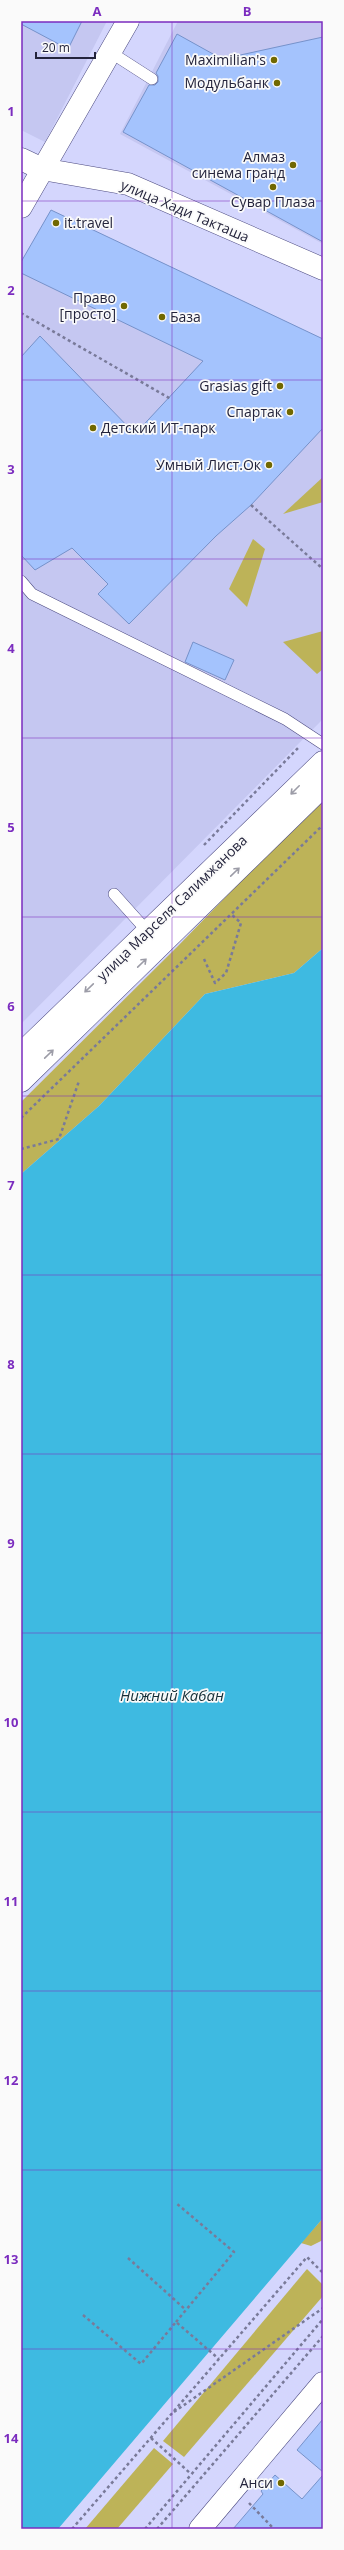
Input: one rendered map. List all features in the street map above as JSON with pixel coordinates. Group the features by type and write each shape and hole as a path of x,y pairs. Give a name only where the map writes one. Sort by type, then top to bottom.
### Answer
{"main road":[{"path":"21,207 128,21"},
{"name":"улица Хади Такташа","path":"21,159 42,169 128,184 323,269"},
{"name":"улица Марселя Салимжанова","path":"21,1054 323,762"},
{"path":"21,1081 323,786"},
{"path":"200,2529 323,2383"}],"lane":[{"path":"110,52 152,79"},
{"path":"21,581 32,594 285,719 323,744"},
{"path":"114,894 148,932"}],"path":[{"path":"21,313 171,399"},
{"path":"251,505 323,570"},
{"path":"21,1118 323,825"},
{"path":"204,959 215,983 226,973 241,923 231,914"},
{"path":"21,1149 59,1139 79,1081"},
{"path":"82,2316 141,2364 186,2310 234,2252 176,2203"},
{"path":"72,2529 307,2257 323,2272"},
{"path":"128,2258 186,2310"},
{"path":"170,2415 323,2308"},
{"path":"145,2529 190,2473 323,2319"},
{"path":"176,2322 219,2358"},
{"path":"157,2529 323,2336"},
{"path":"151,2438 190,2473"},
{"path":"248,2501 274,2529"}],"shaded area":[{"path":"21,21 107,21 45,142 21,130"},
{"name":"Сувар Плаза","path":"178,21 323,21 323,244 120,134"},
{"path":"51,210 323,339 323,719 21,1024 21,262"},
{"path":"323,477 323,502 283,514"},
{"path":"253,539 265,549 247,607 229,589"},
{"path":"323,631 323,669 317,674 283,642"},
{"path":"323,797 323,948 294,973 205,994 99,1106 21,1174 21,1102 177,947"},
{"path":"323,2218 323,2240 311,2246 301,2243"},
{"path":"307,2269 323,2285 323,2296 184,2457 163,2441"},
{"path":"154,2448 173,2464 117,2529 85,2529"}],"water":[{"name":"Нижний Кабан","path":"323,948 323,2218 58,2529 21,2529 21,1174 99,1106 205,994 294,973"}],"building":[{"path":"21,21 82,21 68,49 21,24"},
{"name":"Сувар Плаза","path":"177,34 222,59 323,37 323,242 123,132 149,85 155,85 158,82 158,76 156,73"},
{"path":"51,210 323,339 323,428 251,505 216,536 129,624 98,594 108,584 72,548 35,570 21,555 21,357 40,336 135,434 203,361 21,273 21,262"},
{"path":"193,642 234,660 225,680 185,662"},
{"path":"323,2419 323,2472 297,2450"},
{"path":"275,2475 302,2499 323,2475 323,2529 233,2529 263,2494 261,2491"}],"place":[{"name":"Maximilian's","path":"274,60"},
{"name":"Модульбанк","path":"277,83"},
{"name":"Алмаз синема гранд","path":"293,165"},
{"name":"Сувар Плаза","path":"273,187"},
{"name":"it.travel","path":"56,223"},
{"name":"Право [просто]","path":"124,306"},
{"name":"База","path":"162,317"},
{"name":"Grasias gift","path":"280,386"},
{"name":"Спартак","path":"290,412"},
{"name":"Детский ИТ-парк","path":"93,428"},
{"name":"Умный Лист.Ок","path":"269,465"},
{"name":"Анси","path":"281,2483"}]}
